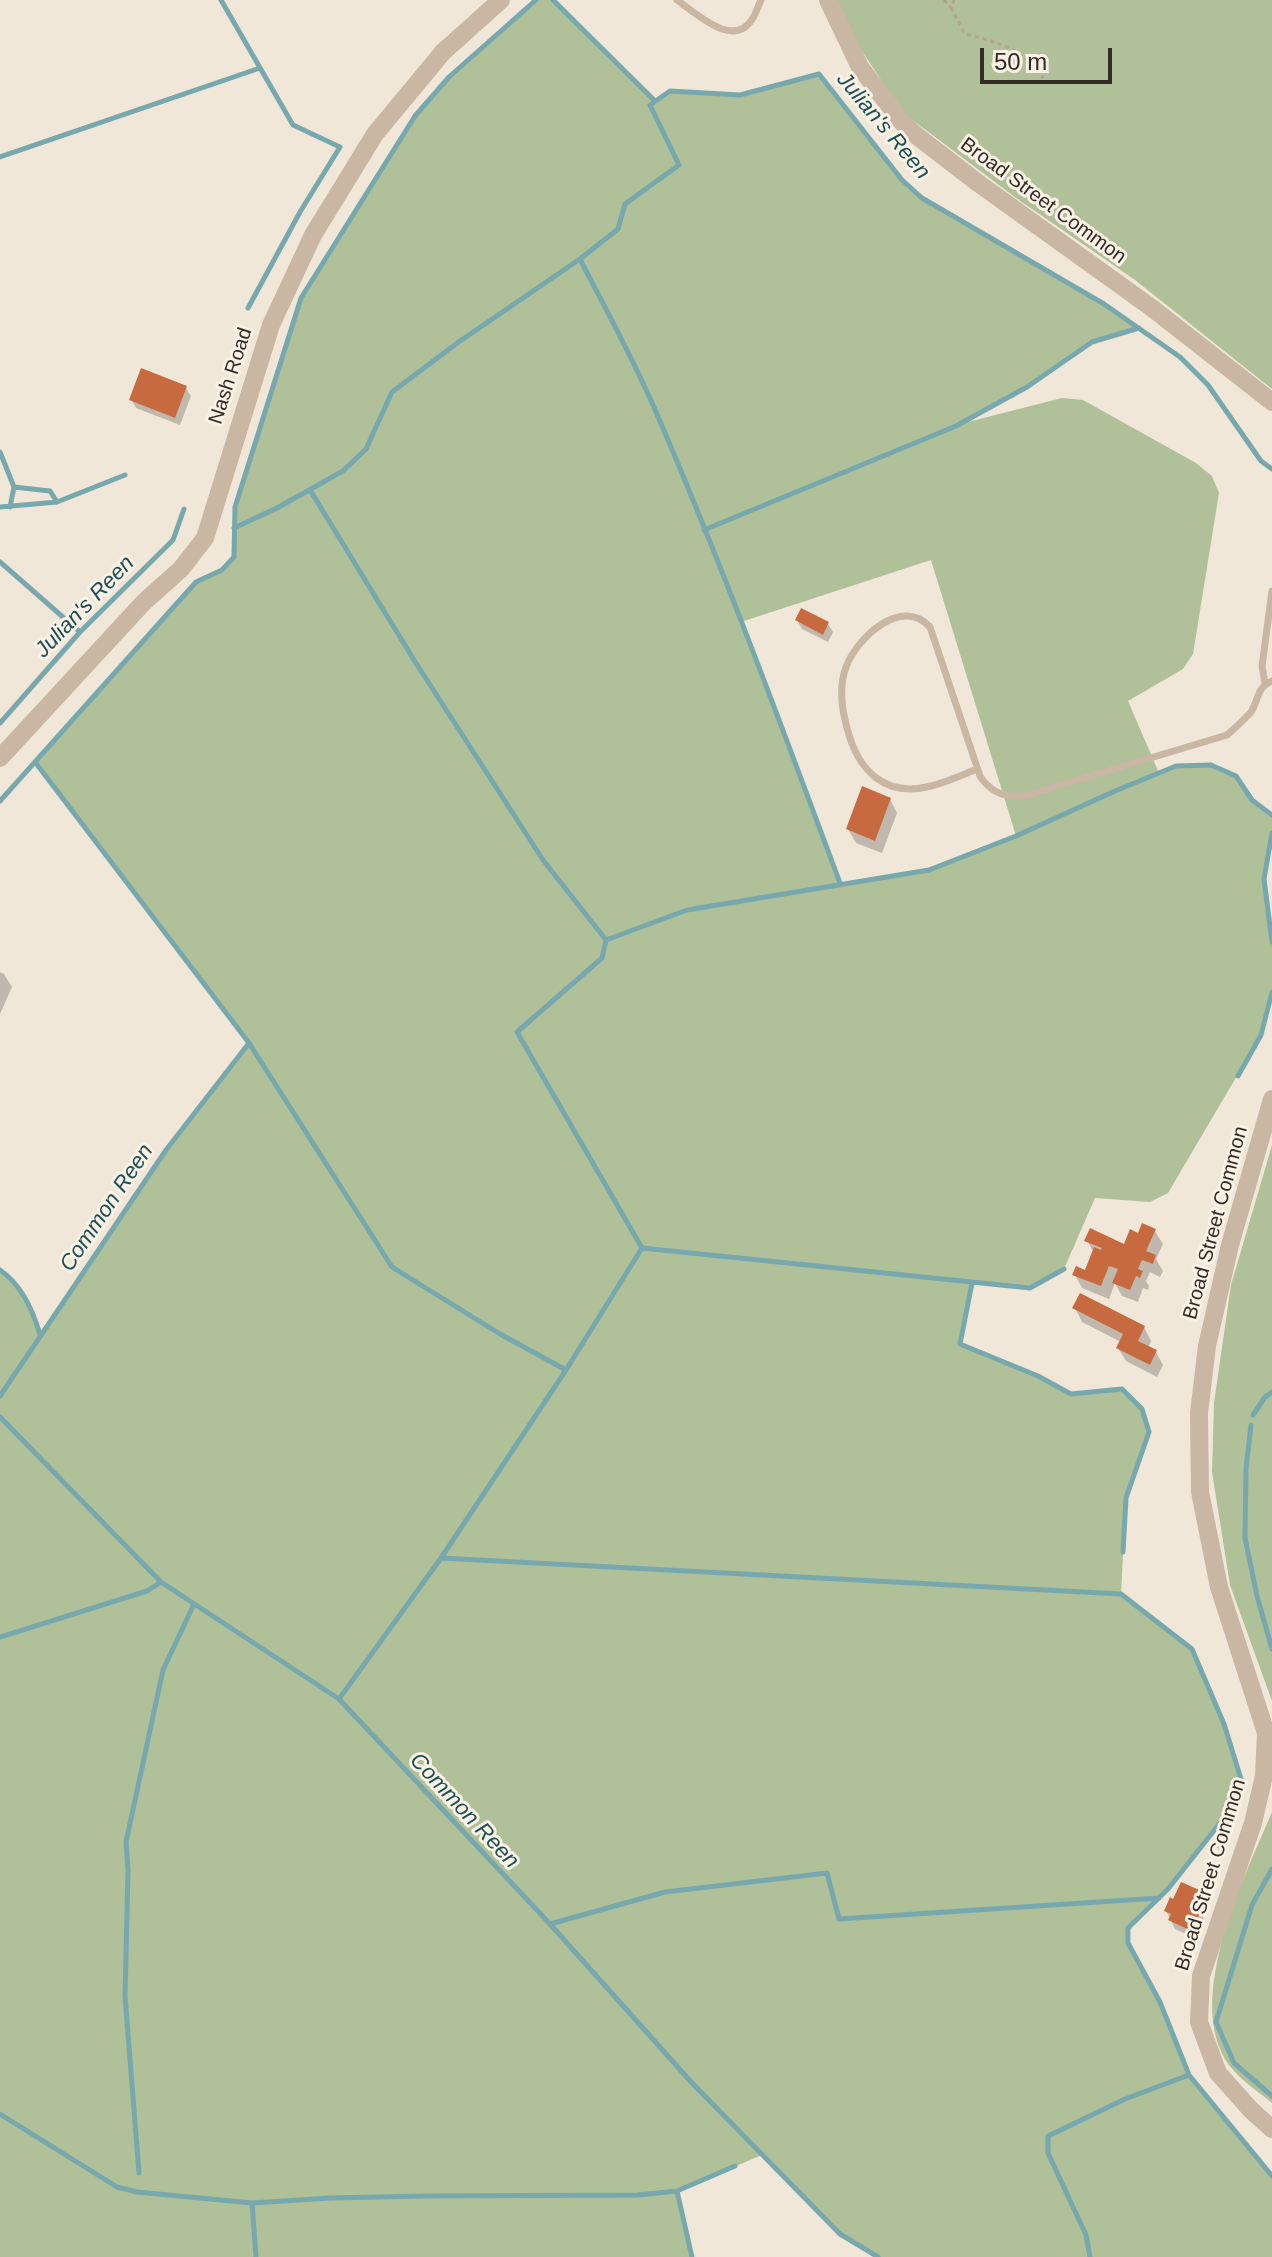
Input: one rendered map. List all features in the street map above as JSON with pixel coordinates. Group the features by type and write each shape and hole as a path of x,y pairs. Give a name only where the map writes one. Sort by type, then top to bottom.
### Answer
{"street":[{"name":"Nash Road","path":"0,758 144,602 181,569 205,538 271,325 313,235 375,134 443,52 501,0"},
{"name":"Broad Street Common","path":"828,0 860,67 909,129 978,183 1152,308 1272,402"},
{"name":"Broad Street Common","path":"1272,1099 1230,1245 1207,1346 1199,1413 1200,1492 1219,1587 1266,1733 1264,1776 1253,1823 1201,1976 1199,2022 1218,2073 1272,2129"}],"lane":[{"path":"677,0 722,31 741,29 752,20 761,0"},
{"path":"977,769 929,787 901,788 875,777 859,758 849,735 843,705 845,669 865,639 882,624 893,618 911,615 924,620 930,627 984,782 992,790 1008,796 1024,796 1227,735 1252,711 1259,691 1269,682 1262,666 1272,591"}],"path":[{"path":"944,0 965,34 1013,50 1032,62 1043,78"},
{"path":"951,8 954,0"}],"green space":[{"path":"536,0 553,0 655,101 670,91 740,95 819,74 902,180 922,198 1104,304 1139,328 1092,342 1027,387 960,424 1062,398 1083,400 1196,463 1212,476 1219,493 1193,654 1183,669 1128,701 1159,773 1176,766 1211,765 1236,776 1252,800 1272,815 1264,879 1272,942 1272,992 1261,1035 1168,1193 1150,1202 1095,1198 1064,1269 1030,1288 972,1283 961,1343 1038,1376 1071,1394 1122,1389 1142,1409 1149,1432 1126,1498 1121,1594 1192,1649 1224,1724 1241,1779 1220,1823 1168,1889 1128,1927 1128,1943 1160,2003 1189,2075 1272,2176 1272,2257 878,2257 840,2234 762,2155 677,2191 692,2257 0,2257 0,1270 10,1276 32,1309 41,1335 166,1150 249,1044 35,762 196,582 222,570 234,557 235,507 301,298 415,116 450,77","holes":["931,560 1016,836 929,870 840,883 741,622"]},
{"path":"835,0 1272,0 1272,389 1135,280 1016,198 902,112 860,48"},
{"path":"1272,1145 1272,1701 1230,1585 1212,1472 1214,1403 1231,1285"},
{"path":"1272,1812 1272,2103 1234,2071 1218,2045 1213,2013 1214,1979 1222,1942 1233,1906"}],"building":[{"path":"141,368 187,386 175,418 129,400"},
{"path":"801,608 829,622 823,635 795,620"},
{"path":"862,786 891,798 875,841 846,829"},
{"path":"1142,1223 1156,1229 1146,1251 1156,1255 1153,1264 1142,1260 1138,1269 1143,1271 1140,1278 1136,1276 1130,1290 1112,1283 1118,1269 1109,1266 1101,1286 1072,1275 1076,1266 1085,1270 1094,1247 1102,1248 1084,1241 1090,1228 1124,1244 1130,1229 1138,1233"},
{"path":"1080,1293 1145,1326 1138,1341 1157,1350 1150,1365 1116,1348 1123,1334 1072,1308"},
{"path":"1224,1824 1232,1827 1222,1850 1214,1846"},
{"path":"1181,1882 1204,1892 1197,1908 1201,1910 1192,1931 1168,1920 1171,1914 1164,1911"}],"waterway":[{"path":"221,0 293,125 340,147 300,212 248,308"},
{"path":"0,801 196,582 222,570 234,557 235,507 301,298 415,116 449,77 536,0"},
{"path":"553,0 655,101"},
{"path":"0,157 260,68"},
{"name":"Julian's Reen","path":"234,528 343,471 366,449 392,392 618,229 625,204 679,165 650,105 670,91 740,95 819,74 902,180 922,198 1104,304 1180,357 1208,385 1261,461 1272,469"},
{"path":"580,259 638,373 681,470 840,883"},
{"path":"704,530 956,426 1027,387 1092,342 1139,328"},
{"path":"0,452 14,487 10,507"},
{"path":"0,507 57,502 125,475"},
{"path":"14,487 50,491 57,502"},
{"path":"310,490 414,660 543,860 606,940 602,958 517,1032 642,1248 566,1370 441,1558 339,1699"},
{"name":"Julian's Reen","path":"0,723 80,632 173,540 184,509"},
{"path":"0,562 80,632"},
{"path":"35,762 249,1043 392,1267 500,1334 566,1370"},
{"path":"606,940 687,910 929,870 1016,836 1176,766 1211,765 1236,776 1252,800 1272,815"},
{"path":"1272,833 1264,879 1272,942"},
{"path":"1238,1076 1261,1035 1272,992"},
{"name":"Common Reen","path":"0,1396 166,1150 249,1043"},
{"path":"642,1248 1030,1288 1064,1269"},
{"path":"0,1270 15,1283 26,1299 40,1335"},
{"path":"972,1283 960,1344 1038,1376 1071,1394 1122,1389 1142,1409 1149,1432 1126,1498 1123,1552"},
{"path":"1253,1415 1272,1392"},
{"name":"Common Reen","path":"0,1417 161,1582 339,1699 550,1924 692,2083 840,2234 878,2257"},
{"path":"1251,1425 1246,1468 1245,1538 1272,1649"},
{"path":"441,1558 1121,1594 1192,1649 1224,1724 1241,1779 1220,1823 1168,1889 1128,1928 1128,1943 1160,2002 1189,2075 1272,2176"},
{"path":"0,1637 147,1591 161,1582"},
{"path":"139,2173 125,1996 126,1842 163,1670 194,1604"},
{"path":"1272,1869 1252,1905 1216,2022 1234,2063 1272,2096"},
{"path":"550,1924 665,1892 827,1873 839,1919 1159,1898"},
{"path":"1090,2257 1086,2235 1048,2153 1048,2136 1125,2099 1189,2075"},
{"path":"0,2114 117,2187 137,2192 252,2203 426,2196 638,2195 677,2191 735,2166"},
{"path":"677,2191 692,2257"},
{"path":"252,2203 256,2257"}]}
